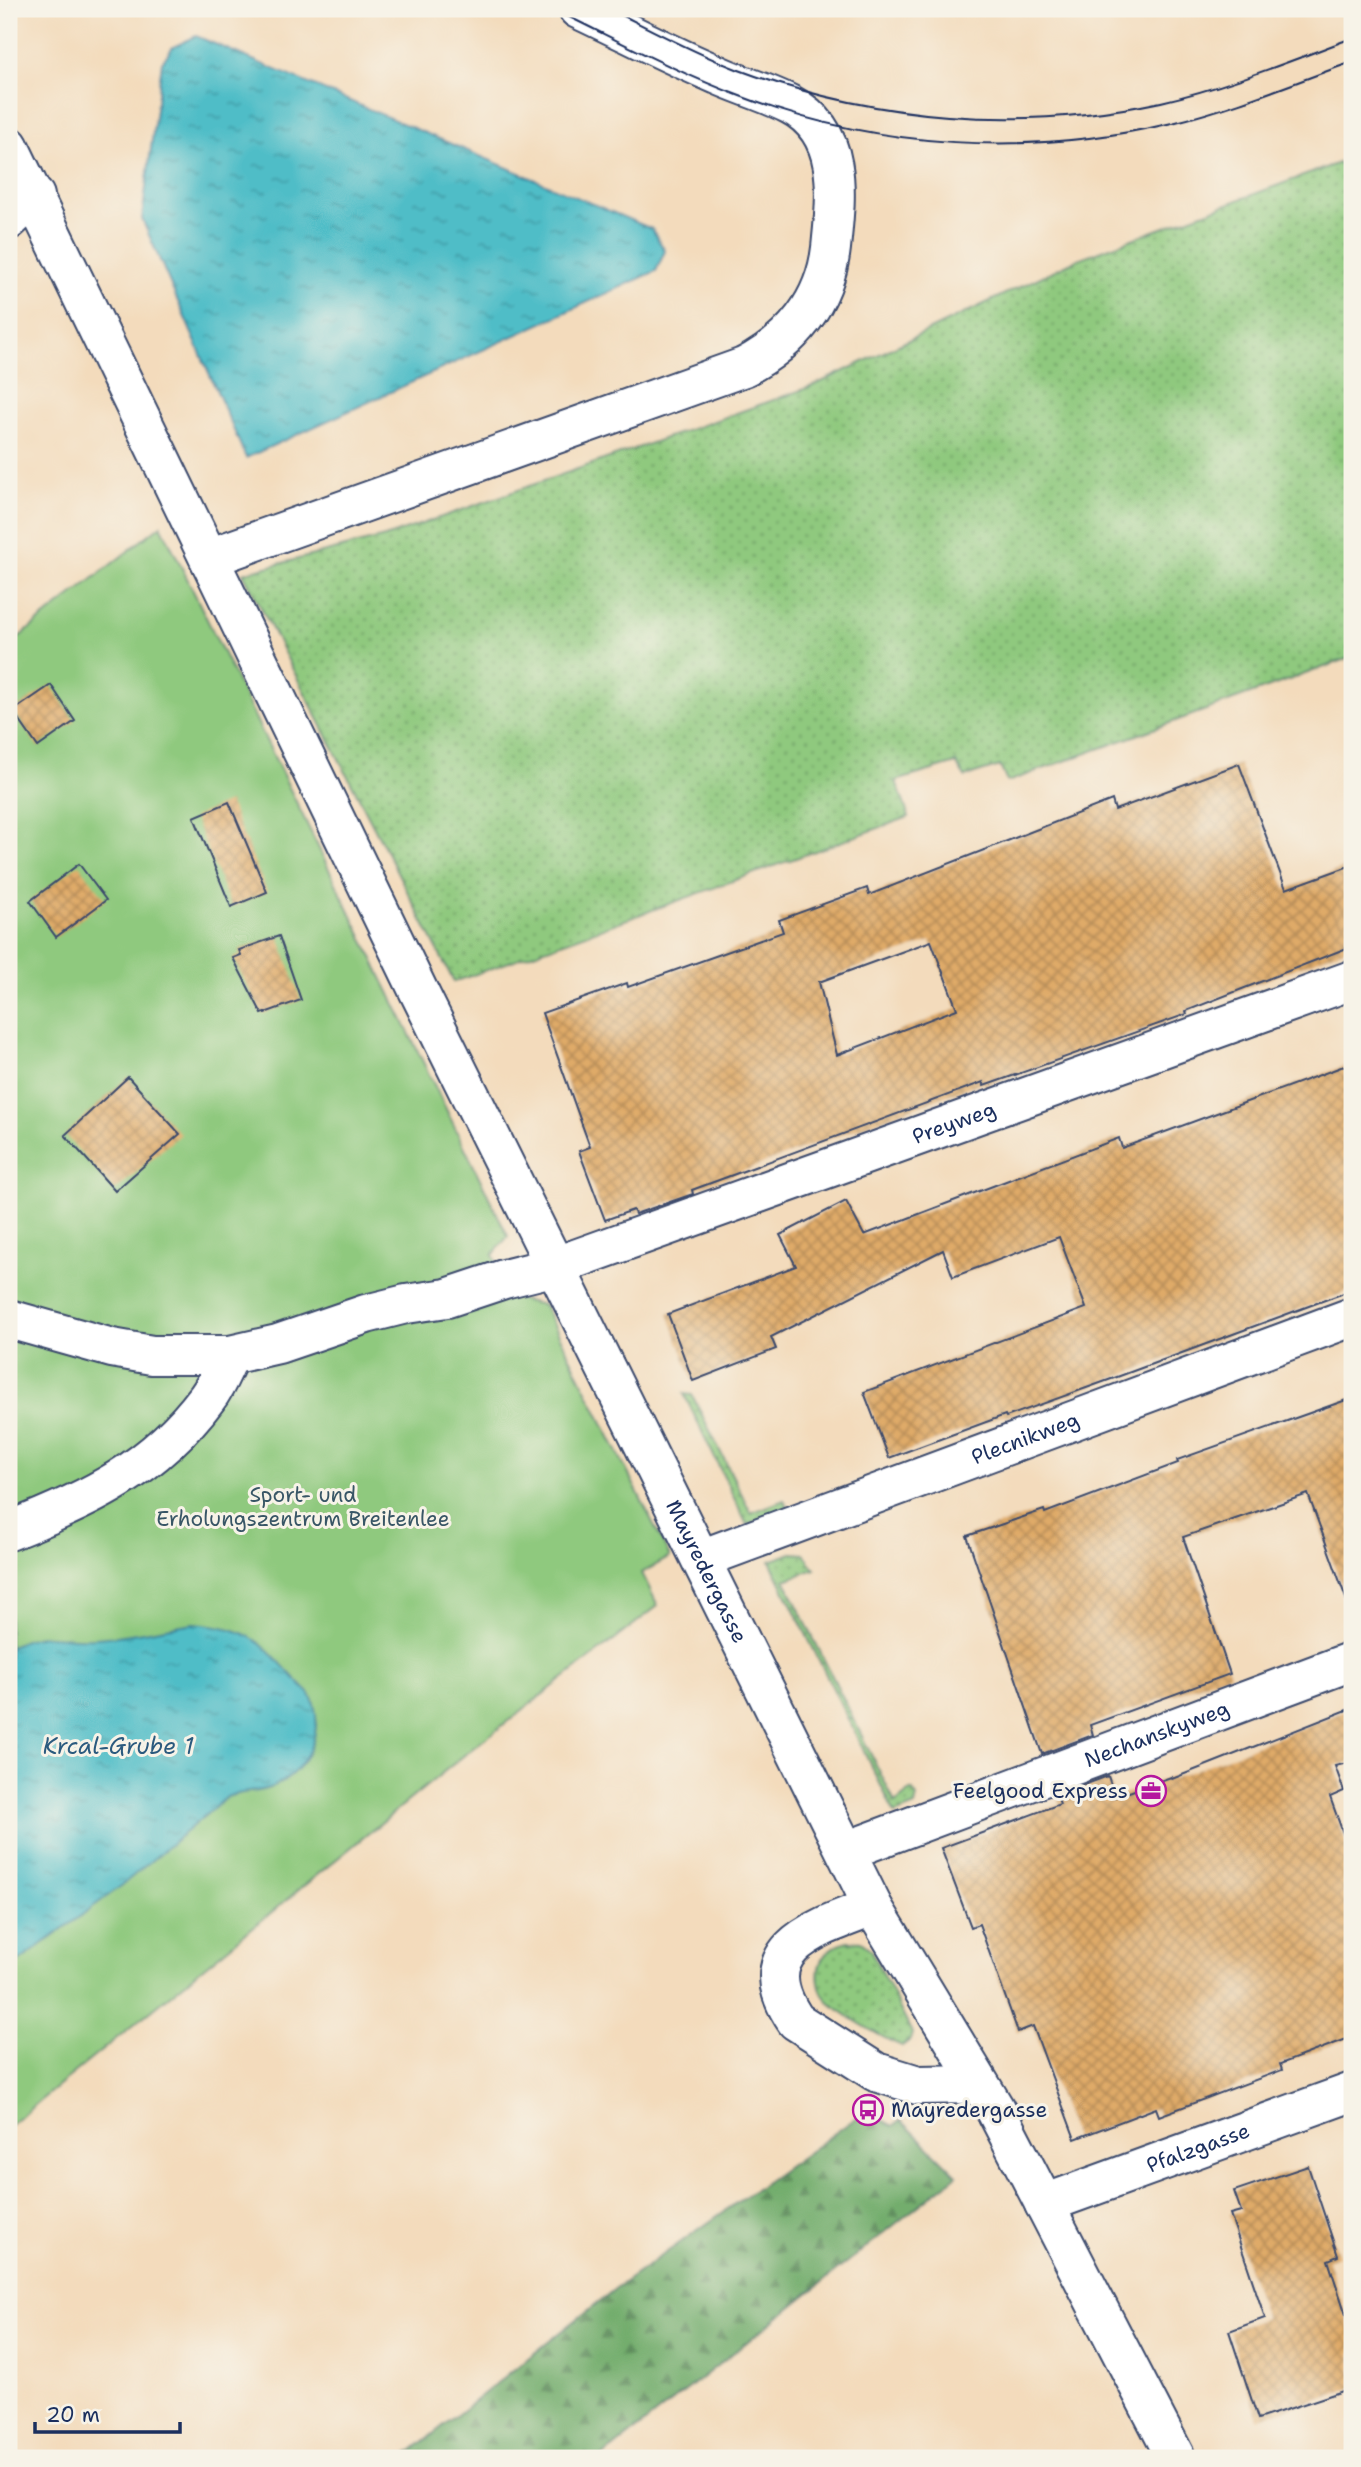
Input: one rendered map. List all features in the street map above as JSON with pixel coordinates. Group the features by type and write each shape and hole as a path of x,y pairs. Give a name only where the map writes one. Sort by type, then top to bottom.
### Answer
{"street":[{"path":"209,558 744,367 784,341 800,325 815,303 830,260 836,198 835,169 830,152 811,119 770,95 720,76 579,9"},
{"name":"Mayredergasse","path":"9,146 17,208 209,558 447,1047 873,1907 979,2084 1176,2458"},
{"name":"Preyweg","path":"9,1319 112,1348 152,1355 230,1355 278,1344 366,1314 447,1298 504,1279 556,1266 1352,980"},
{"name":"Plecnikweg","path":"701,1559 1352,1317"},
{"path":"9,1531 94,1495 142,1464 172,1438 208,1396 230,1355"},
{"name":"Nechanskyweg","path":"846,1851 1352,1661"},
{"path":"873,1907 808,1934 787,1951 778,1974 787,2008 796,2021 876,2072 918,2085 979,2084"},
{"name":"Pfalzgasse","path":"1044,2204 1352,2092"}],"green space":[{"path":"1352,158 1352,657 1007,782 1000,766 965,777 956,763 896,781 909,817 454,982 243,573 385,537 813,386 1078,259"},
{"name":"Sport- und Erholungszentrum Breitenlee","path":"161,525 508,1236 493,1255 511,1298 544,1305 670,1557 642,1573 658,1606 473,1748 9,2126 9,645"},
{"path":"684,1394 692,1395 751,1513 784,1500 787,1508 747,1525"},
{"path":"792,1553 804,1554 815,1569 785,1580 788,1587 895,1803 912,1790 917,1797 915,1806 895,1814 770,1561"},
{"path":"848,1941 861,1942 870,1949 912,2033 910,2040 902,2046 848,2016 824,1996 818,1976 822,1959 831,1949"},
{"path":"859,2116 871,2124 876,2117 893,2126 901,2120 957,2175 601,2458 403,2458 616,2288"}],"water":[{"path":"196,36 652,229 665,251 656,271 246,458 142,219 162,62 173,47"},
{"name":"Krcal-Grube 1","path":"193,1623 234,1630 249,1636 272,1654 310,1694 316,1722 310,1749 303,1762 282,1782 264,1790 227,1797 121,1886 9,1969 9,1647 43,1636 107,1637"}],"building":[{"path":"51,685 75,721 38,747 13,711"},
{"path":"1239,764 1286,889 1352,865 1352,946 1186,1011 1187,1014 984,1086 983,1082 692,1190 693,1194 635,1214 633,1210 605,1220 579,1151 590,1147 542,1013 627,983 628,987 783,932 779,920 867,888 869,895 1112,800 1115,810","holes":["931,941 957,1009 837,1055 819,982"]},
{"path":"229,802 267,892 231,907 194,817"},
{"path":"79,864 106,900 56,937 30,901"},
{"path":"279,936 301,1000 262,1014 233,958 241,955 239,950"},
{"path":"1352,1063 1352,1290 889,1458 864,1392 1086,1308 1059,1237 953,1277 943,1250 771,1337 776,1349 693,1381 668,1314 796,1266 780,1235 846,1201 864,1235 1119,1138 1122,1148"},
{"path":"128,1077 180,1134 115,1191 65,1135"},
{"path":"1352,1398 1352,1600 1347,1601 1308,1494 1183,1537 1230,1674 1090,1725 1093,1735 1042,1754 967,1536 1044,1510 1045,1513 1178,1463 1177,1460"},
{"path":"1352,1708 1352,1762 1335,1766 1344,1791 1330,1797 1352,1858 1352,2037 1280,2064 1282,2070 1159,2116 1156,2108 1075,2139 1033,2026 1018,2032 979,1924 971,1927 941,1848 1060,1804 1057,1795 1108,1776 1115,1797 1171,1777 1172,1779"},
{"path":"1308,2166 1338,2256 1328,2260 1352,2333 1352,2388 1258,2419 1229,2331 1265,2318 1230,2214 1241,2211 1234,2191"}],"tram line":[{"path":"553,9 692,76 792,114 899,137 954,142 1064,141 1118,134 1172,123 1241,103 1352,62"},
{"path":"610,9 706,56 790,87 894,110 948,116 1055,117 1161,102 1234,81 1352,38"}],"place":[{"name":"Feelgood Express","path":"1151,1791"},
{"name":"Mayredergasse","path":"868,2110"}]}
